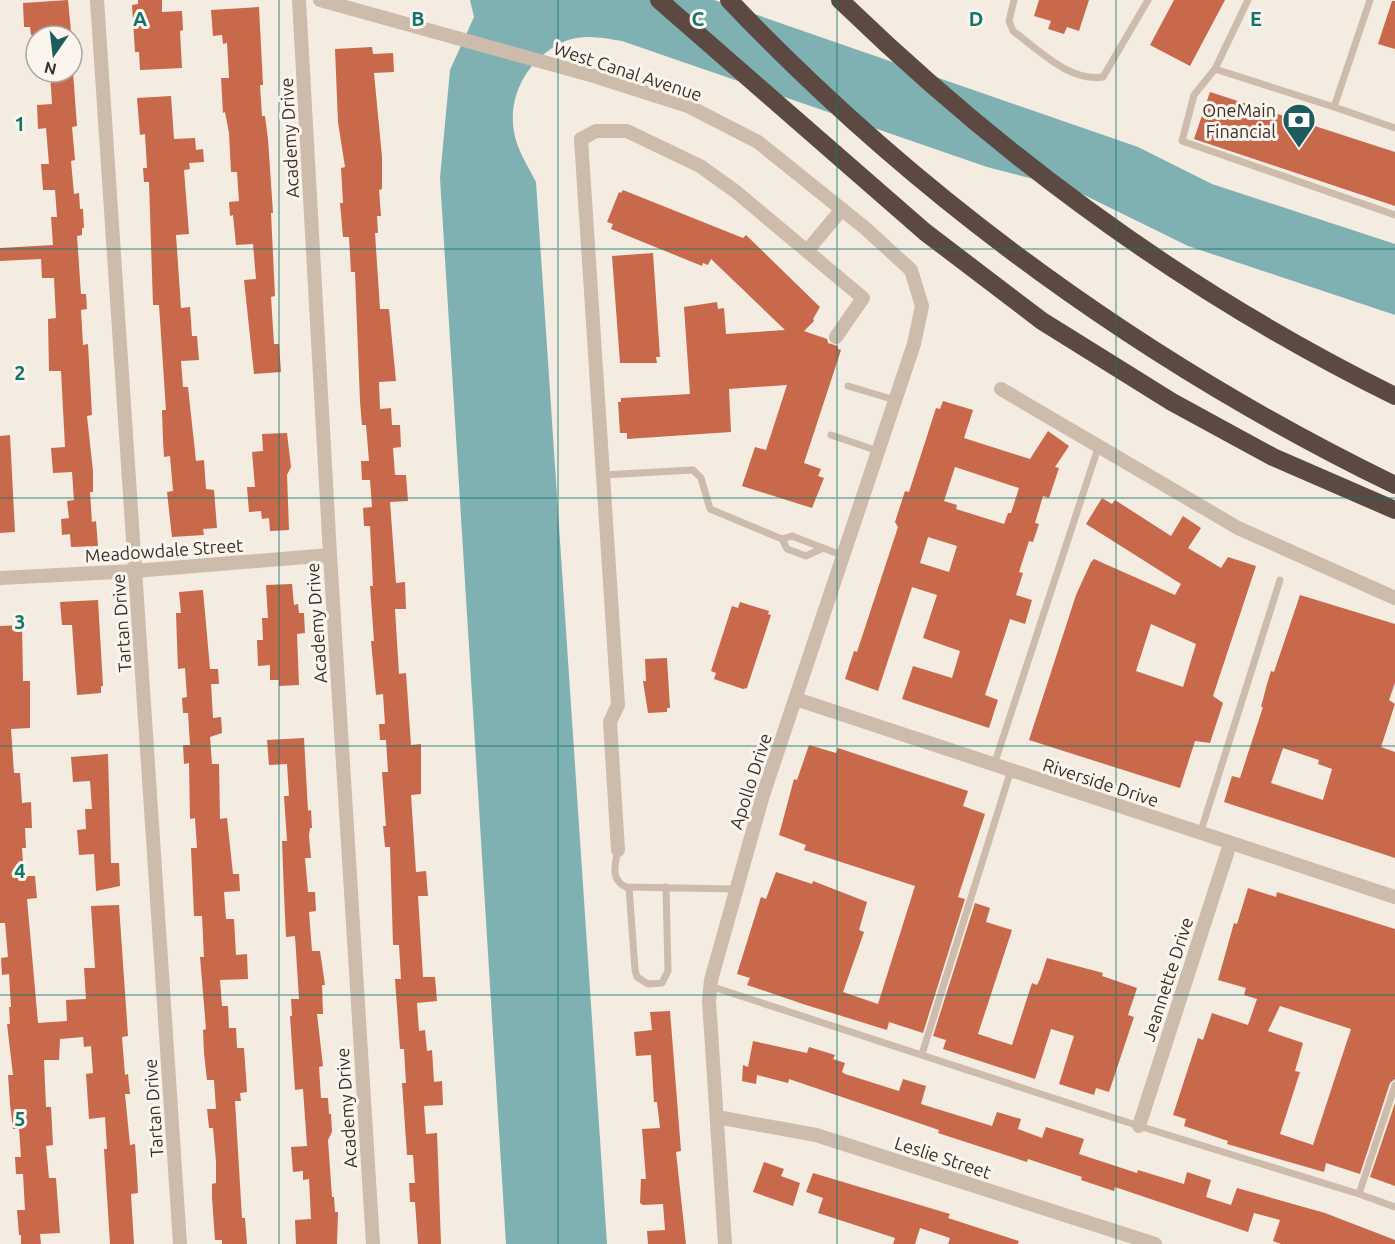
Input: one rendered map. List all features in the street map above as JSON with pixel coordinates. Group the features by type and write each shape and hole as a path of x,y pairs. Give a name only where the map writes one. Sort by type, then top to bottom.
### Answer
{"highway":[{"path":"659,0 925,232 1042,321 1172,402 1273,457 1395,510"},
{"path":"729,0 770,43 870,134 957,208 1059,285 1206,384 1395,486"},
{"path":"840,0 977,125 1106,223 1271,330 1395,396"}],"street":[{"name":"Tartan Drive","path":"97,0 180,1244"},
{"name":"Academy Drive","path":"299,0 330,555 373,1244"},
{"name":"West Canal Avenue","path":"320,0 594,76 688,106 758,142 842,209 911,270 922,306 914,344"},
{"path":"618,850 610,722 618,705 581,139 596,131 627,131 700,166 863,298 836,337"},
{"path":"807,251 842,209"},
{"name":"Apollo Drive","path":"725,1244 710,986 763,795 914,344"},
{"path":"1001,388 1238,528 1395,598"},
{"name":"Meadowdale Street","path":"0,578 135,571 330,555"},
{"name":"Riverside Drive","path":"796,699 1395,897"},
{"name":"Jeannette Drive","path":"1138,1126 1230,844"},
{"name":"Leslie Street","path":"717,1117 816,1135 1155,1244"}],"lane":[{"path":"1014,0 1009,21 1013,31 1069,71 1090,79 1103,77 1148,0"},
{"path":"1248,0 1215,69 1194,95 1182,141 1395,215"},
{"path":"1334,107 1370,0"},
{"path":"1215,69 1395,128"},
{"path":"848,386 895,400"},
{"path":"831,435 878,451"},
{"path":"994,765 1099,446"},
{"path":"603,475 693,470 701,478 710,509 782,539 792,536 844,556"},
{"path":"782,539 787,549 806,556 821,549"},
{"path":"1200,834 1280,580"},
{"path":"922,1054 1011,770"},
{"path":"618,850 614,874 620,885 736,889"},
{"path":"629,887 635,969 637,977 648,984 662,983 668,971 666,887"},
{"path":"710,986 1138,1126 1395,1207"},
{"path":"1359,1194 1395,1086"}],"water":[{"path":"470,0 714,0 1138,147 1212,184 1395,244 1395,315 1188,246 1072,189 987,167 622,41 595,37 575,38 555,46 533,65 518,89 513,117 518,145 536,182 607,1244 506,1244 440,178 450,70 474,17"}],"building":[{"path":"68,0 70,24 24,24 24,27 23,3"},
{"path":"138,0 162,0 162,12 182,11 183,30 180,31 182,68 140,70 139,52 135,52 132,5 138,4"},
{"path":"1039,0 1089,0 1079,31 1067,27 1064,34 1048,29 1051,21 1034,16"},
{"path":"1174,0 1225,0 1190,66 1150,45"},
{"path":"1392,1 1395,1 1395,49 1378,44"},
{"path":"259,7 263,85 260,85 262,116 265,116 268,139 273,213 271,213 275,296 271,297 274,344 279,344 281,372 254,374 244,280 256,279 253,244 236,245 233,215 230,216 229,202 239,201 237,172 231,172 229,133 225,112 223,113 221,78 229,78 227,43 223,44 222,35 213,36 211,10"},
{"path":"372,47 373,54 393,53 394,72 374,73 382,157 382,189 379,190 381,216 377,216 378,233 375,233 380,309 389,309 396,381 379,382 380,409 391,408 392,425 400,425 401,447 393,448 395,475 406,475 408,501 390,502 396,583 405,582 406,609 395,609 399,674 406,673 411,745 421,744 421,794 411,795 416,872 426,871 428,896 418,896 423,977 435,977 437,1001 417,1003 419,1031 425,1030 427,1051 432,1050 434,1082 442,1081 443,1105 424,1106 426,1134 437,1133 441,1244 418,1244 415,1202 410,1202 409,1183 415,1183 413,1155 407,1155 402,1083 406,1083 404,1049 400,1049 395,979 401,979 399,945 393,945 390,847 385,847 383,826 386,826 382,772 388,772 386,740 380,740 379,724 385,724 383,694 376,695 371,641 374,641 370,586 373,586 370,526 364,526 363,508 372,507 370,480 362,480 361,461 369,461 366,425 362,425 360,402 355,272 351,272 349,237 343,237 340,203 343,203 341,168 345,167 338,122 335,49"},
{"path":"51,84 74,84 77,126 72,127 75,160 71,161 74,194 79,193 80,209 83,209 84,228 82,228 82,235 77,236 81,294 86,294 87,309 81,310 83,345 88,344 92,415 87,416 93,471 93,492 90,492 92,522 96,521 98,546 71,547 70,534 62,535 61,519 69,518 67,501 74,500 72,472 53,473 51,448 65,447 61,371 49,371 48,319 56,318 54,278 42,278 41,259 0,261 0,248 53,245 51,217 57,217 55,190 43,190 41,164 49,164 46,128 38,129 37,105 52,104"},
{"path":"1210,92 1395,152 1395,206 1194,139"},
{"path":"171,96 174,139 195,138 196,150 203,149 204,162 189,163 190,169 184,170 189,234 176,235 181,308 190,307 192,336 197,336 199,360 181,361 183,387 188,387 196,461 204,460 206,489 214,490 217,528 203,529 204,535 172,537 167,492 173,491 170,456 164,457 162,410 166,410 159,305 153,305 149,182 144,182 143,168 147,168 145,134 140,135 137,98"},
{"path":"623,190 743,238 746,235 820,307 814,321 804,331 827,339 828,343 838,346 841,350 804,463 821,469 818,476 824,478 812,508 742,486 755,447 766,450 787,385 729,389 731,432 627,439 627,433 620,433 618,402 621,402 621,398 690,394 684,307 717,302 718,309 724,308 726,334 785,330 711,259 708,265 703,263 702,266 611,229 613,224 607,222 619,192"},
{"path":"653,253 660,357 656,357 657,363 620,363 612,256"},
{"path":"943,401 973,410 964,438 1030,459 1048,431 1069,446 1055,467 1059,468 1049,498 1043,496 1035,523 1039,524 1033,542 1029,541 1019,572 1023,573 1016,595 1032,600 1025,624 1010,619 985,695 998,700 989,728 902,699 913,666 952,678 960,651 923,638 937,595 912,587 878,691 845,679 854,651 857,652 898,527 895,522 905,491 909,492 936,408 940,409","holes":["955,467 1019,488 1011,513 1008,513 1004,524 956,509 957,505 944,501","928,537 957,546 949,572 920,563"]},
{"path":"287,433 291,467 287,475 289,530 270,531 269,518 262,519 261,511 249,512 247,487 255,487 252,452 263,451 262,434"},
{"path":"10,435 15,532 0,533 0,436"},
{"path":"1102,498 1112,504 1115,500 1171,536 1183,516 1201,528 1188,548 1221,568 1228,557 1256,566 1213,696 1223,703 1210,743 1195,741 1180,788 1029,740 1076,595 1091,562 1094,559 1175,595 1181,584 1086,524","holes":["1151,624 1196,644 1183,687 1136,671"]},
{"path":"292,584 294,605 298,604 299,613 304,613 305,633 297,634 299,685 279,686 279,680 270,680 270,665 258,666 257,640 263,640 262,618 268,618 266,585"},
{"path":"203,590 210,669 218,669 219,684 211,684 213,718 221,717 222,733 210,737 212,764 219,764 220,819 227,818 233,874 239,874 240,891 224,892 226,919 234,919 236,955 247,954 248,979 220,980 222,1006 228,1006 229,1028 236,1028 237,1048 244,1048 247,1092 240,1093 241,1101 235,1101 242,1218 245,1218 247,1244 222,1244 222,1240 215,1240 212,1198 212,1184 216,1183 216,1162 213,1128 209,1128 207,1109 216,1109 214,1080 207,1080 204,1053 203,1030 206,1029 200,957 204,957 202,916 194,916 191,848 197,848 195,818 190,819 189,763 184,764 183,745 190,745 188,713 183,713 182,698 187,697 185,668 178,669 176,613 181,613 179,592"},
{"path":"1300,595 1395,624 1395,683 1389,700 1395,704 1381,747 1395,752 1395,858 1224,802 1232,776 1240,778 1263,707 1261,707 1271,671 1274,672","holes":["1283,748 1319,760 1318,764 1332,769 1323,800 1271,783"]},
{"path":"98,600 103,686 101,686 101,693 77,695 72,625 62,625 60,602"},
{"path":"740,602 769,611 768,614 771,615 747,688 743,689 714,679 716,673 711,671 732,606 738,608"},
{"path":"22,625 23,681 30,681 30,728 11,729 14,773 20,773 22,803 31,802 32,828 25,828 26,848 22,848 24,876 35,876 37,898 27,899 38,1023 67,1021 66,1000 86,999 84,968 95,968 91,906 119,905 128,1036 122,1037 125,1075 128,1074 130,1094 125,1094 130,1145 135,1144 138,1193 131,1194 134,1244 110,1244 104,1149 107,1149 105,1117 89,1119 86,1074 93,1073 91,1046 84,1047 83,1037 60,1039 59,1060 44,1060 46,1107 51,1107 53,1145 46,1146 49,1178 56,1178 60,1233 40,1234 41,1244 21,1244 21,1235 19,1235 17,1210 25,1210 23,1174 16,1174 15,1157 21,1157 19,1129 13,1129 8,1075 13,1075 7,1024 10,1024 9,1007 11,1007 9,974 2,975 1,958 8,957 5,923 0,923 0,626"},
{"path":"667,658 670,708 667,708 667,712 648,713 643,681 646,681 645,659"},
{"path":"304,738 308,811 311,810 312,828 310,828 309,836 311,858 305,858 308,892 315,892 316,911 309,912 312,951 320,951 325,985 322,985 323,1014 317,1014 323,1066 319,1067 321,1098 328,1098 329,1114 331,1114 332,1132 328,1140 332,1197 334,1197 335,1212 338,1212 337,1244 296,1244 295,1220 311,1219 309,1179 303,1180 303,1171 293,1172 291,1147 307,1146 303,1089 295,1090 290,1016 292,1016 291,999 299,999 295,936 286,937 282,841 287,841 284,796 289,796 287,764 269,765 267,740"},
{"path":"809,745 836,753 838,748 968,791 963,806 985,814 958,897 965,899 923,1033 889,1022 887,1030 806,1005 747,985 750,978 737,974 761,897 766,899 776,872 812,884 813,881 867,902 859,930 864,932 843,992 878,1004 915,886 804,850 806,845 779,835 794,779 797,780"},
{"path":"108,754 111,863 119,863 120,886 96,891 94,854 79,855 77,830 86,829 85,809 92,809 90,781 73,782 71,757"},
{"path":"1248,888 1276,897 1277,892 1395,929 1395,1079 1390,1083 1360,1174 1326,1163 1324,1172 1227,1144 1228,1141 1184,1126 1186,1119 1173,1115 1198,1038 1203,1040 1212,1013 1248,1025 1257,999 1244,995 1246,988 1218,980 1234,923 1237,924","holes":["1280,1006 1351,1029 1313,1145 1280,1134 1300,1072 1295,1071 1303,1043 1268,1031"]},
{"path":"975,903 990,908 986,922 1012,930 978,1034 1012,1045 1032,983 1037,985 1047,958 1103,973 1102,976 1137,988 1128,1015 1134,1017 1109,1092 1096,1088 1094,1095 1059,1084 1074,1036 1051,1029 1035,1079 943,1049 946,1040 933,1036"},
{"path":"670,1011 681,1151 676,1152 686,1244 648,1244 647,1231 665,1230 663,1204 643,1205 640,1203 641,1179 646,1179 642,1129 660,1128 657,1102 654,1102 651,1055 636,1056 634,1032 652,1030 650,1012"},
{"path":"753,1041 807,1053 809,1047 835,1055 833,1059 845,1063 842,1072 845,1074 899,1091 903,1079 926,1086 921,1104 992,1126 997,1112 1021,1119 1018,1129 1042,1138 1046,1127 1084,1139 1079,1154 1137,1173 1138,1170 1184,1184 1187,1172 1211,1180 1206,1197 1231,1205 1237,1188 1325,1213 1395,1240 1395,1244 1281,1244 1273,1241 1280,1220 1254,1213 1248,1232 1115,1187 1114,1191 1081,1180 1082,1177 1028,1159 1027,1162 938,1133 939,1130 789,1079 788,1083 757,1075 756,1084 742,1081 743,1065 748,1067"},
{"path":"1395,1103 1395,1186 1370,1177"},
{"path":"764,1162 784,1169 781,1176 800,1183 793,1206 753,1192"},
{"path":"813,1173 950,1214 948,1218 1019,1241 1018,1244 948,1244 950,1238 920,1228 915,1244 893,1244 895,1238 818,1213 823,1198 806,1192"}],"place":[{"name":"OneMain Financial","path":"1299,149"}]}
